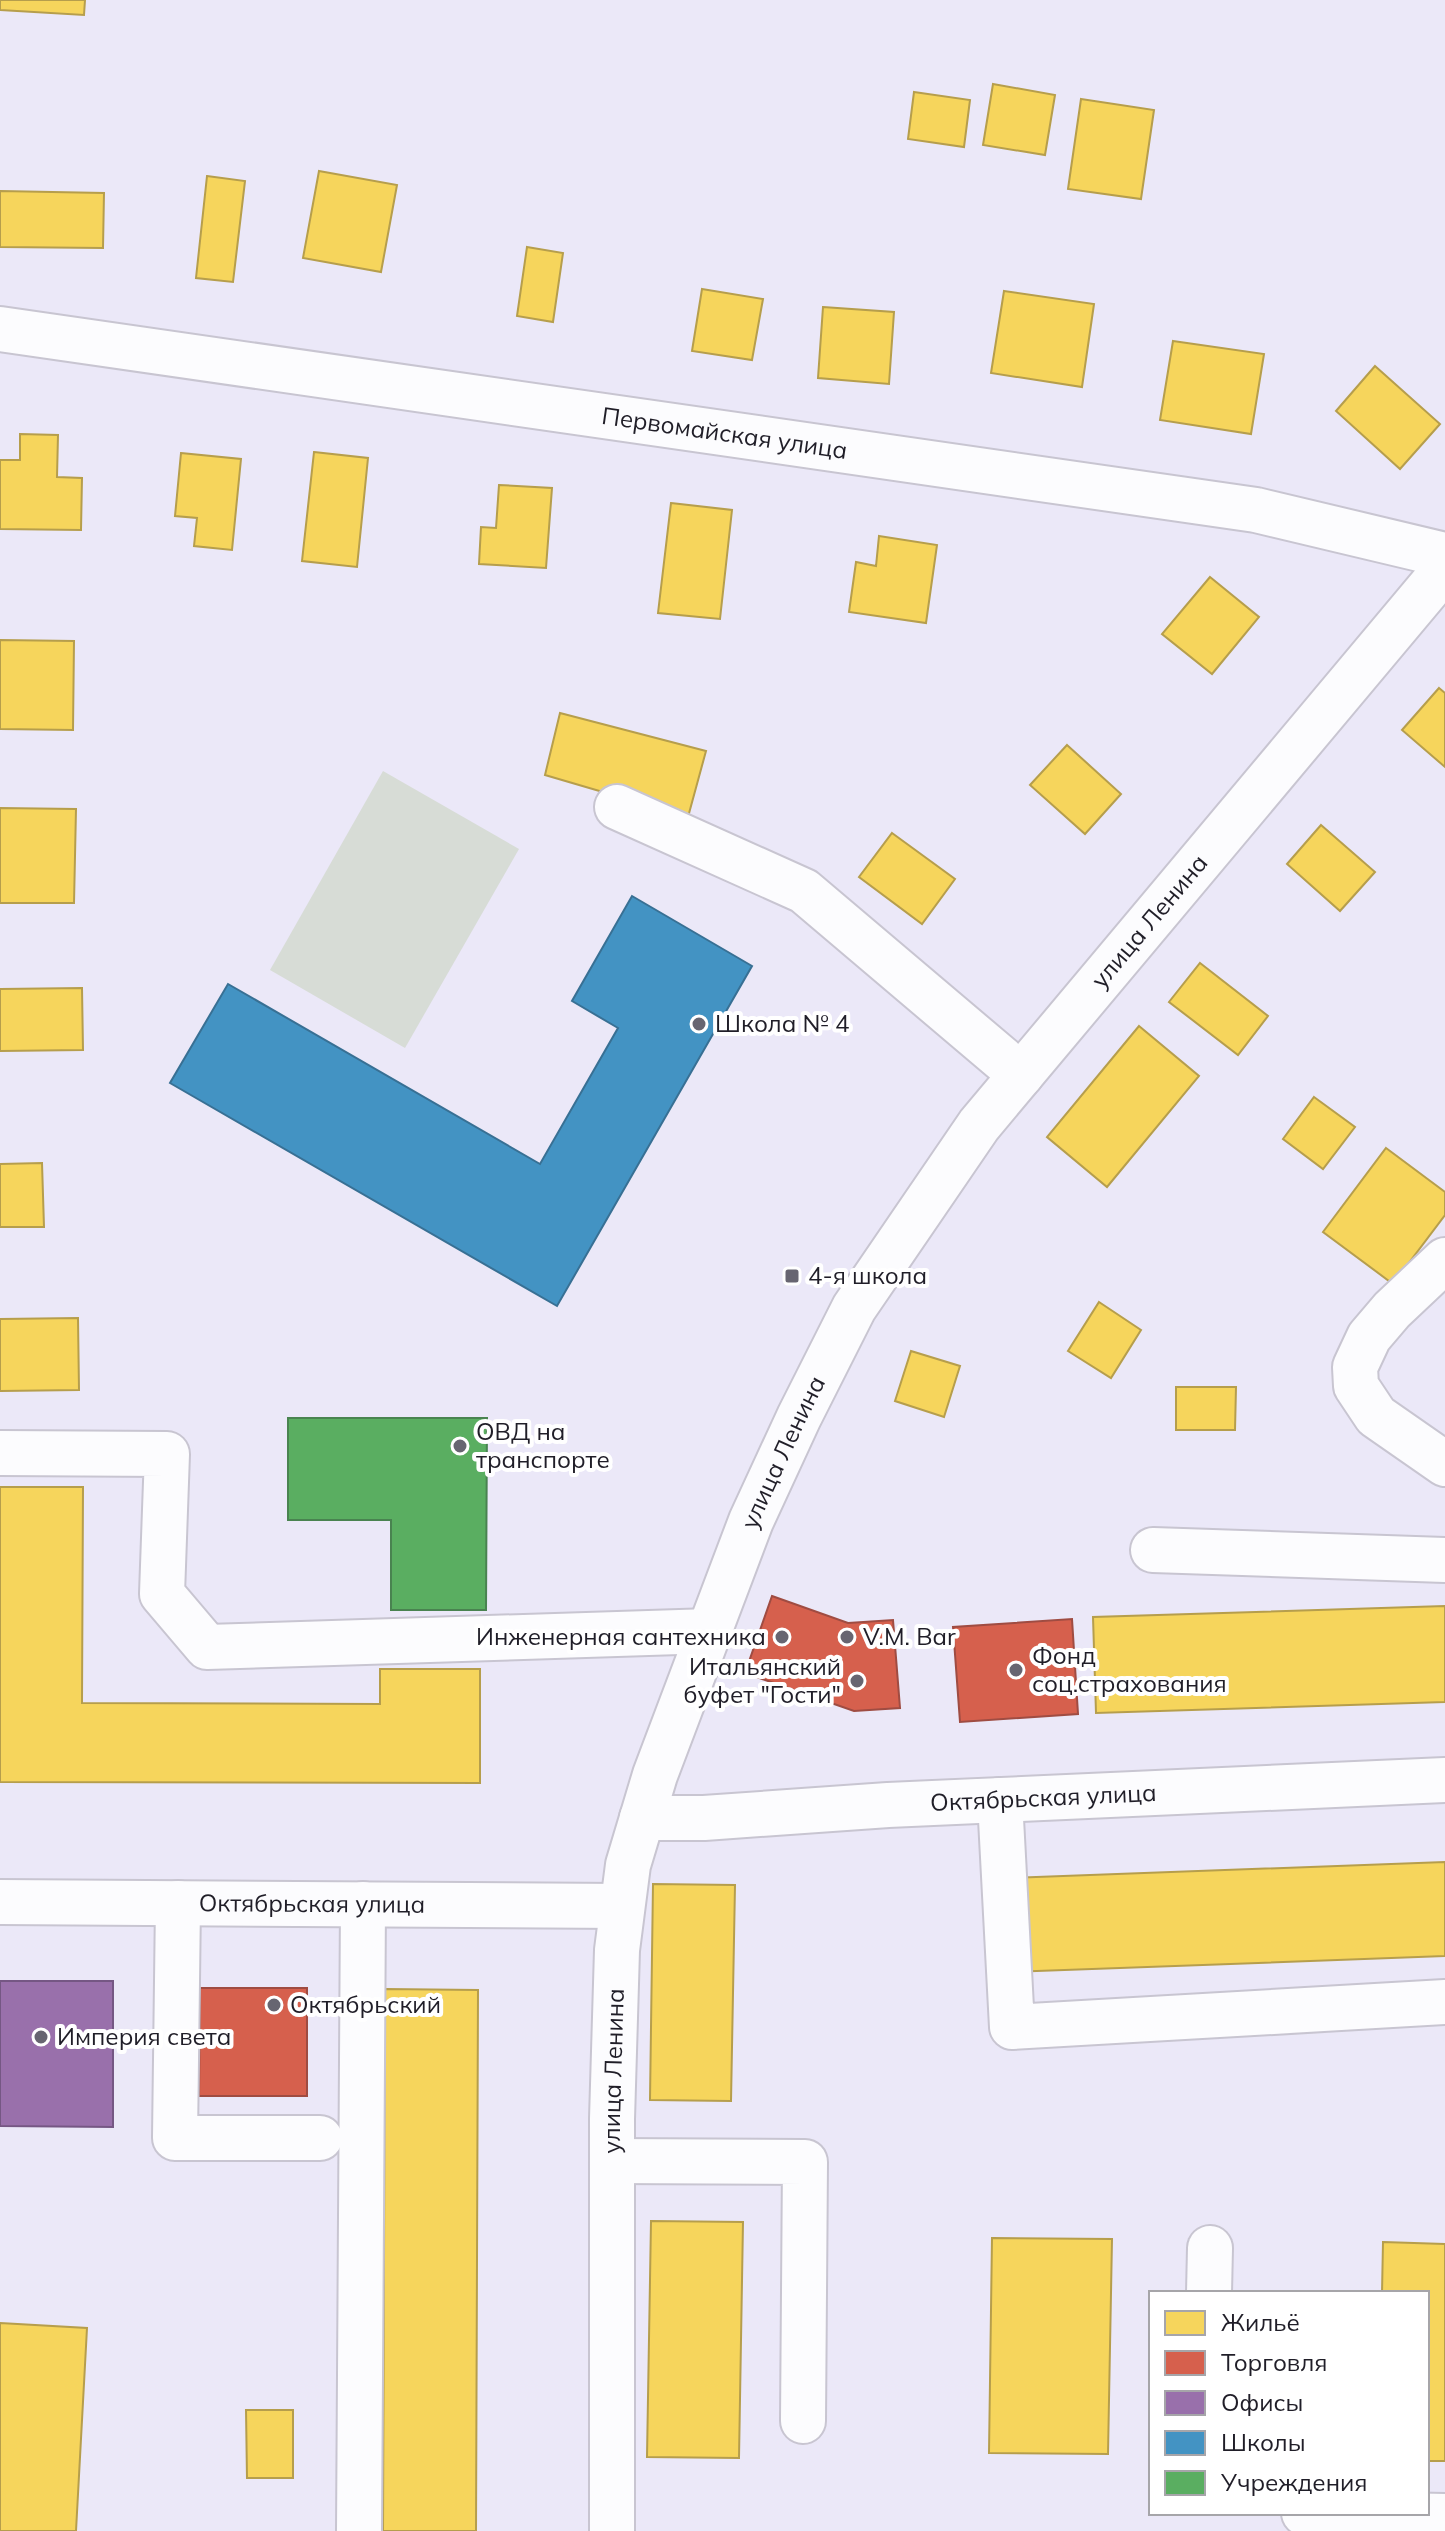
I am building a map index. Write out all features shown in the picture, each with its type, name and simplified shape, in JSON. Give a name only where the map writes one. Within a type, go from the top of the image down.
[{"type":"main road","name":"Первомайская улица","points":[[0,329],[1256,510],[1445,555]]},
{"type":"main road","name":"улица Ленина","points":[[612,2531],[612,2161],[617,1950],[622,1906],[628,1865],[655,1775],[751,1521],[854,1308],[979,1125],[1445,569]]},
{"type":"main road","points":[[617,807],[804,891],[1021,1075]]},
{"type":"main road","points":[[1445,1260],[1392,1310],[1369,1337],[1355,1367],[1356,1386],[1376,1416],[1445,1464]]},
{"type":"main road","points":[[0,1453],[167,1454],[162,1594],[207,1647],[711,1631]]},
{"type":"main road","points":[[1153,1550],[1445,1560]]},
{"type":"main road","name":"Октябрьская улица","points":[[642,1818],[704,1818],[1000,1800],[1445,1780]]},
{"type":"main road","points":[[1000,1800],[1012,2027],[1445,2002]]},
{"type":"main road","name":"Октябрьская улица","points":[[0,1902],[622,1906]]},
{"type":"main road","points":[[178,1903],[175,2138],[320,2138]]},
{"type":"main road","points":[[359,2531],[363,1904]]},
{"type":"main road","points":[[612,2161],[805,2162],[803,2421]]},
{"type":"main road","points":[[1209,2291],[1210,2248]]},
{"type":"main road","points":[[1322,2515],[1392,2523],[1445,2516]]},
{"type":"shaded area","points":[[383,771],[519,849],[405,1048],[270,970]]},
{"type":"building: Жильё","points":[[0,0],[85,0],[84,15],[0,10]]},
{"type":"building: Жильё","points":[[993,84],[1055,95],[1045,155],[983,145]]},
{"type":"building: Жильё","points":[[914,92],[970,100],[964,147],[908,139]]},
{"type":"building: Жильё","points":[[1081,99],[1154,110],[1141,199],[1068,189]]},
{"type":"building: Жильё","points":[[319,171],[397,185],[381,272],[303,258]]},
{"type":"building: Жильё","points":[[207,176],[245,181],[233,282],[196,278]]},
{"type":"building: Жильё","points":[[0,191],[104,193],[103,248],[0,247]]},
{"type":"building: Жильё","points":[[527,247],[563,253],[553,322],[517,316]]},
{"type":"building: Жильё","points":[[702,289],[763,299],[752,360],[692,351]]},
{"type":"building: Жильё","points":[[1004,291],[1094,304],[1082,387],[991,373]]},
{"type":"building: Жильё","points":[[823,307],[894,312],[889,384],[818,378]]},
{"type":"building: Жильё","points":[[1173,341],[1264,354],[1251,434],[1160,420]]},
{"type":"building: Жильё","points":[[1375,366],[1440,424],[1400,469],[1336,411]]},
{"type":"building: Жильё","points":[[20,434],[58,435],[57,477],[82,478],[81,530],[0,529],[0,460],[20,460]]},
{"type":"building: Жильё","points":[[314,452],[368,458],[357,567],[302,561]]},
{"type":"building: Жильё","points":[[181,453],[241,459],[232,550],[194,546],[197,518],[175,516]]},
{"type":"building: Жильё","points":[[499,485],[552,488],[546,568],[479,564],[481,527],[496,528]]},
{"type":"building: Жильё","points":[[671,503],[732,510],[720,619],[658,613]]},
{"type":"building: Жильё","points":[[879,536],[937,545],[926,623],[849,612],[856,562],[876,566]]},
{"type":"building: Жильё","points":[[1210,577],[1259,617],[1212,674],[1162,634]]},
{"type":"building: Жильё","points":[[0,640],[74,641],[73,730],[0,729]]},
{"type":"building: Жильё","points":[[1439,688],[1445,693],[1445,767],[1402,730]]},
{"type":"building: Жильё","points":[[560,713],[706,751],[688,817],[545,775]]},
{"type":"building: Жильё","points":[[1067,745],[1121,794],[1085,834],[1030,785]]},
{"type":"building: Жильё","points":[[0,808],[76,809],[74,903],[0,903]]},
{"type":"building: Жильё","points":[[1321,825],[1375,872],[1340,911],[1287,864]]},
{"type":"building: Жильё","points":[[892,833],[955,879],[922,924],[859,877]]},
{"type":"building: Жильё","points":[[1200,963],[1268,1016],[1238,1055],[1169,1002]]},
{"type":"building: Жильё","points":[[82,988],[83,1050],[0,1051],[0,989]]},
{"type":"building: Жильё","points":[[1139,1026],[1199,1076],[1107,1187],[1047,1137]]},
{"type":"building: Жильё","points":[[1314,1097],[1355,1127],[1323,1169],[1283,1139]]},
{"type":"building: Жильё","points":[[1386,1148],[1445,1192],[1445,1215],[1393,1284],[1323,1232]]},
{"type":"building: Жильё","points":[[42,1163],[44,1227],[0,1227],[0,1164]]},
{"type":"building: Жильё","points":[[1099,1302],[1141,1330],[1111,1378],[1068,1351]]},
{"type":"building: Жильё","points":[[78,1318],[79,1390],[0,1391],[0,1319]]},
{"type":"building: Жильё","points":[[911,1351],[960,1366],[944,1417],[895,1401]]},
{"type":"building: Жильё","points":[[1176,1387],[1236,1387],[1235,1430],[1176,1430]]},
{"type":"building: Жильё","points":[[0,1487],[83,1487],[82,1703],[380,1704],[380,1669],[480,1669],[480,1783],[0,1782]]},
{"type":"building: Жильё","points":[[1445,1606],[1445,1702],[1096,1713],[1093,1617]]},
{"type":"building: Жильё","points":[[1445,1862],[1445,1956],[1011,1972],[1007,1878]]},
{"type":"building: Жильё","points":[[653,1884],[735,1885],[731,2101],[650,2100]]},
{"type":"building: Жильё","points":[[385,1989],[478,1990],[476,2531],[383,2531]]},
{"type":"building: Жильё","points":[[651,2221],[743,2222],[739,2458],[647,2457]]},
{"type":"building: Жильё","points":[[992,2238],[1112,2239],[1108,2454],[989,2453]]},
{"type":"building: Жильё","points":[[1383,2242],[1445,2244],[1445,2461],[1429,2461],[1429,2291],[1382,2291]]},
{"type":"building: Жильё","points":[[0,2323],[87,2328],[76,2531],[0,2531]]},
{"type":"building: Жильё","points":[[246,2410],[293,2410],[293,2478],[247,2478]]},
{"type":"building: Торговля","points":[[772,1596],[848,1623],[893,1620],[900,1708],[854,1711],[745,1673]]},
{"type":"building: Торговля","name":"Фонд соц.страхования","points":[[1072,1619],[1078,1714],[960,1722],[953,1627]]},
{"type":"building: Торговля","points":[[200,1988],[307,1988],[307,2096],[199,2096]]},
{"type":"building: Офисы","points":[[0,1981],[113,1981],[113,2127],[0,2126]]},
{"type":"building: Школы","points":[[632,896],[752,966],[557,1306],[170,1083],[228,984],[540,1164],[618,1028],[572,1001]]},
{"type":"building: Учреждения","points":[[288,1418],[487,1418],[486,1610],[391,1610],[391,1520],[288,1520]]},
{"type":"place","name":"Школа № 4","points":[[699,1024]]},
{"type":"place","name":"4-я школа","points":[[792,1276]]},
{"type":"place","name":"ОВД на транспорте","points":[[460,1446]]},
{"type":"place","name":"Инженерная сантехника","points":[[782,1637]]},
{"type":"place","name":"V.M. Bar","points":[[847,1637]]},
{"type":"place","name":"Фонд соц.страхования","points":[[1016,1670]]},
{"type":"place","name":"Итальянский буфет \"Гости\"","points":[[857,1681]]},
{"type":"place","name":"Октябрьский","points":[[274,2005]]},
{"type":"place","name":"Империя света","points":[[41,2037]]}]
